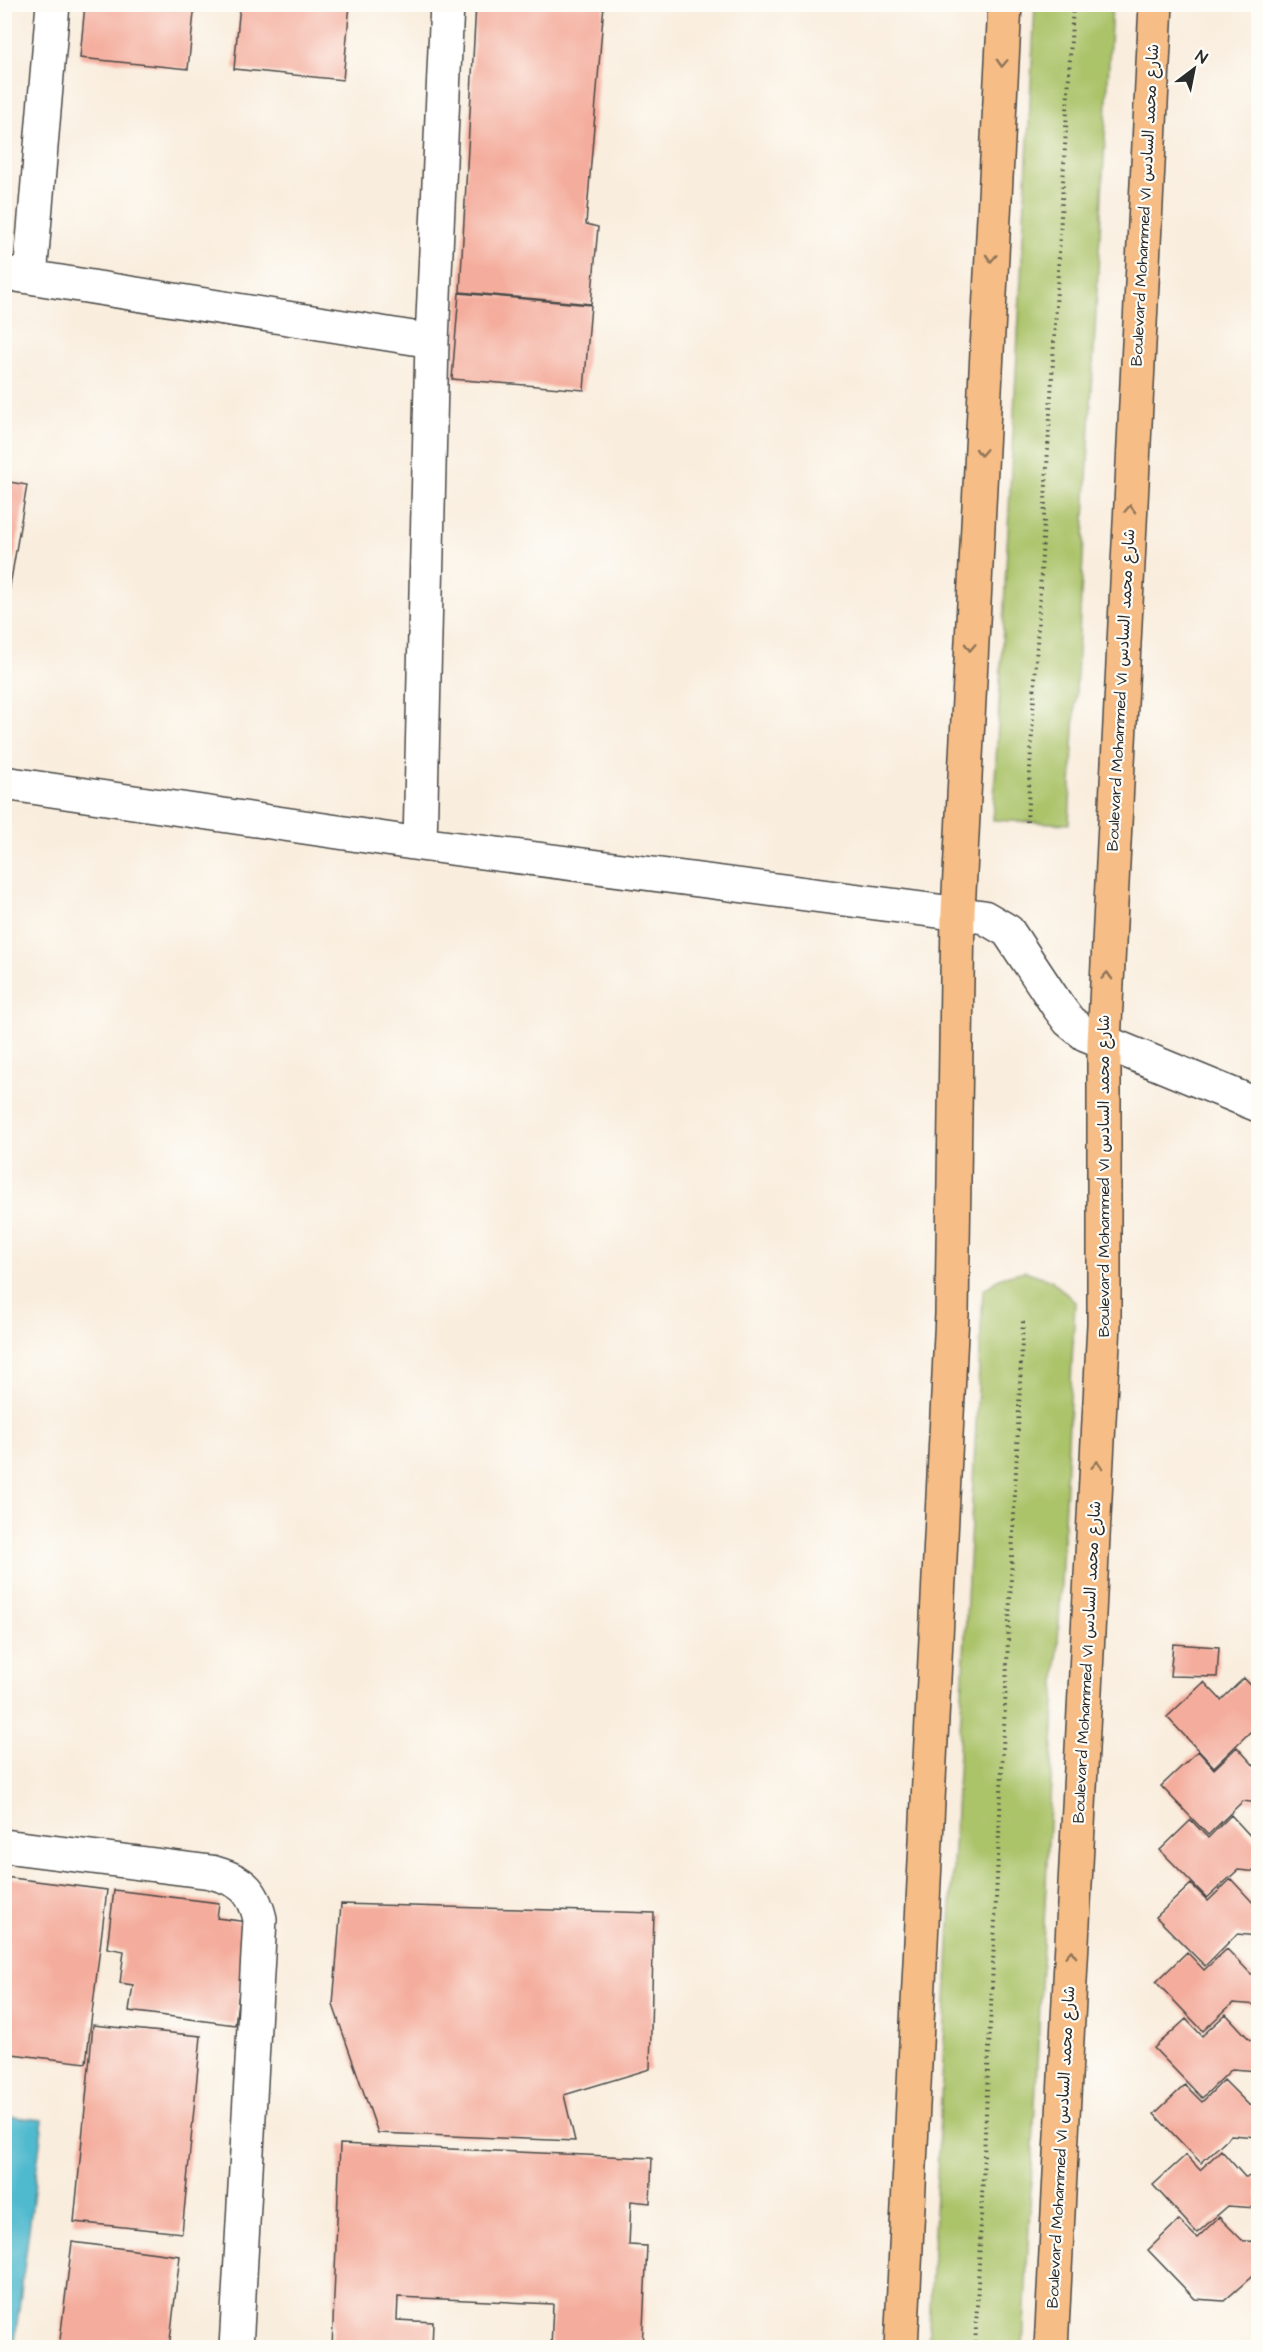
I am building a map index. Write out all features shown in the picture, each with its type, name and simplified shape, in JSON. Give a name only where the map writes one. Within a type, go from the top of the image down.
[{"type":"main road","points":[[901,2348],[952,1314],[958,912],[1005,4]]},
{"type":"main road","name":"Boulevard Mohammed VI شارع محمد السادس","points":[[1051,2348],[1104,1324],[1104,1043],[1156,4]]},
{"type":"street","points":[[53,4],[17,275],[432,341]]},
{"type":"street","points":[[420,844],[432,341],[447,4]]},
{"type":"street","points":[[4,783],[420,844],[984,917],[1008,931],[1069,1021],[1085,1034],[1258,1105]]},
{"type":"street","points":[[4,1846],[211,1872],[229,1877],[244,1886],[255,1901],[260,1919],[236,2348]]},
{"type":"path","points":[[1027,822],[1073,4]]},
{"type":"path","points":[[975,2348],[1023,1321]]},
{"type":"green space","points":[[1035,5],[1112,5],[1069,824],[993,820]]},
{"type":"green space","points":[[1025,1271],[1051,1280],[1075,1302],[1023,2347],[928,2347],[983,1291],[1001,1277]]},
{"type":"water","points":[[4,2116],[43,2120],[14,2348],[4,2347]]},
{"type":"building","points":[[85,4],[195,4],[188,69],[80,58]]},
{"type":"building","points":[[240,4],[350,4],[343,80],[234,69]]},
{"type":"building","points":[[476,4],[604,4],[586,224],[598,227],[591,304],[460,292]]},
{"type":"building","points":[[459,293],[591,305],[584,390],[452,379]]},
{"type":"building","points":[[4,481],[27,485],[7,604],[4,604]]},
{"type":"building","points":[[1173,1644],[1219,1647],[1217,1677],[1170,1676]]},
{"type":"building","points":[[1244,1678],[1258,1693],[1258,1733],[1250,1732],[1214,1767],[1167,1717],[1204,1682],[1221,1700]]},
{"type":"building","points":[[1237,1747],[1258,1770],[1258,1803],[1243,1801],[1208,1835],[1161,1786],[1198,1751],[1214,1769]]},
{"type":"building","points":[[1231,1815],[1255,1841],[1258,1841],[1258,1872],[1238,1870],[1207,1898],[1160,1850],[1191,1820],[1208,1838]]},
{"type":"building","points":[[4,1877],[107,1890],[86,2063],[4,2053]]},
{"type":"building","points":[[1231,1879],[1255,1905],[1258,1904],[1258,1936],[1237,1934],[1205,1966],[1156,1917],[1191,1884],[1208,1901]]},
{"type":"building","points":[[114,1890],[219,1903],[217,1918],[248,1922],[235,2025],[129,2011],[133,1985],[120,1983],[124,1951],[107,1948]]},
{"type":"building","points":[[341,1904],[654,1913],[650,2069],[564,2095],[575,2141],[378,2133],[333,2005]]},
{"type":"building","points":[[1227,1949],[1251,1974],[1258,1973],[1258,2005],[1233,2003],[1203,2031],[1156,1982],[1187,1952],[1204,1970]]},
{"type":"building","points":[[1226,2014],[1250,2040],[1258,2039],[1258,2071],[1232,2069],[1202,2098],[1154,2048],[1186,2019],[1202,2036]]},
{"type":"building","points":[[93,2025],[201,2036],[182,2233],[74,2222]]},
{"type":"building","points":[[1224,2080],[1249,2105],[1258,2106],[1258,2137],[1231,2135],[1201,2163],[1154,2114],[1185,2085],[1202,2102]]},
{"type":"building","points":[[340,2144],[652,2158],[650,2203],[631,2201],[629,2245],[647,2246],[642,2348],[551,2348],[553,2304],[398,2297],[397,2320],[433,2322],[432,2348],[332,2348]]},
{"type":"building","points":[[1221,2150],[1245,2177],[1254,2176],[1258,2181],[1258,2206],[1256,2208],[1228,2206],[1197,2233],[1153,2185],[1186,2155],[1200,2170]]},
{"type":"building","points":[[1219,2217],[1244,2242],[1252,2241],[1258,2248],[1258,2271],[1224,2301],[1195,2299],[1148,2250],[1179,2220],[1197,2238]]},
{"type":"building","points":[[72,2242],[180,2256],[169,2348],[59,2348]]}]
